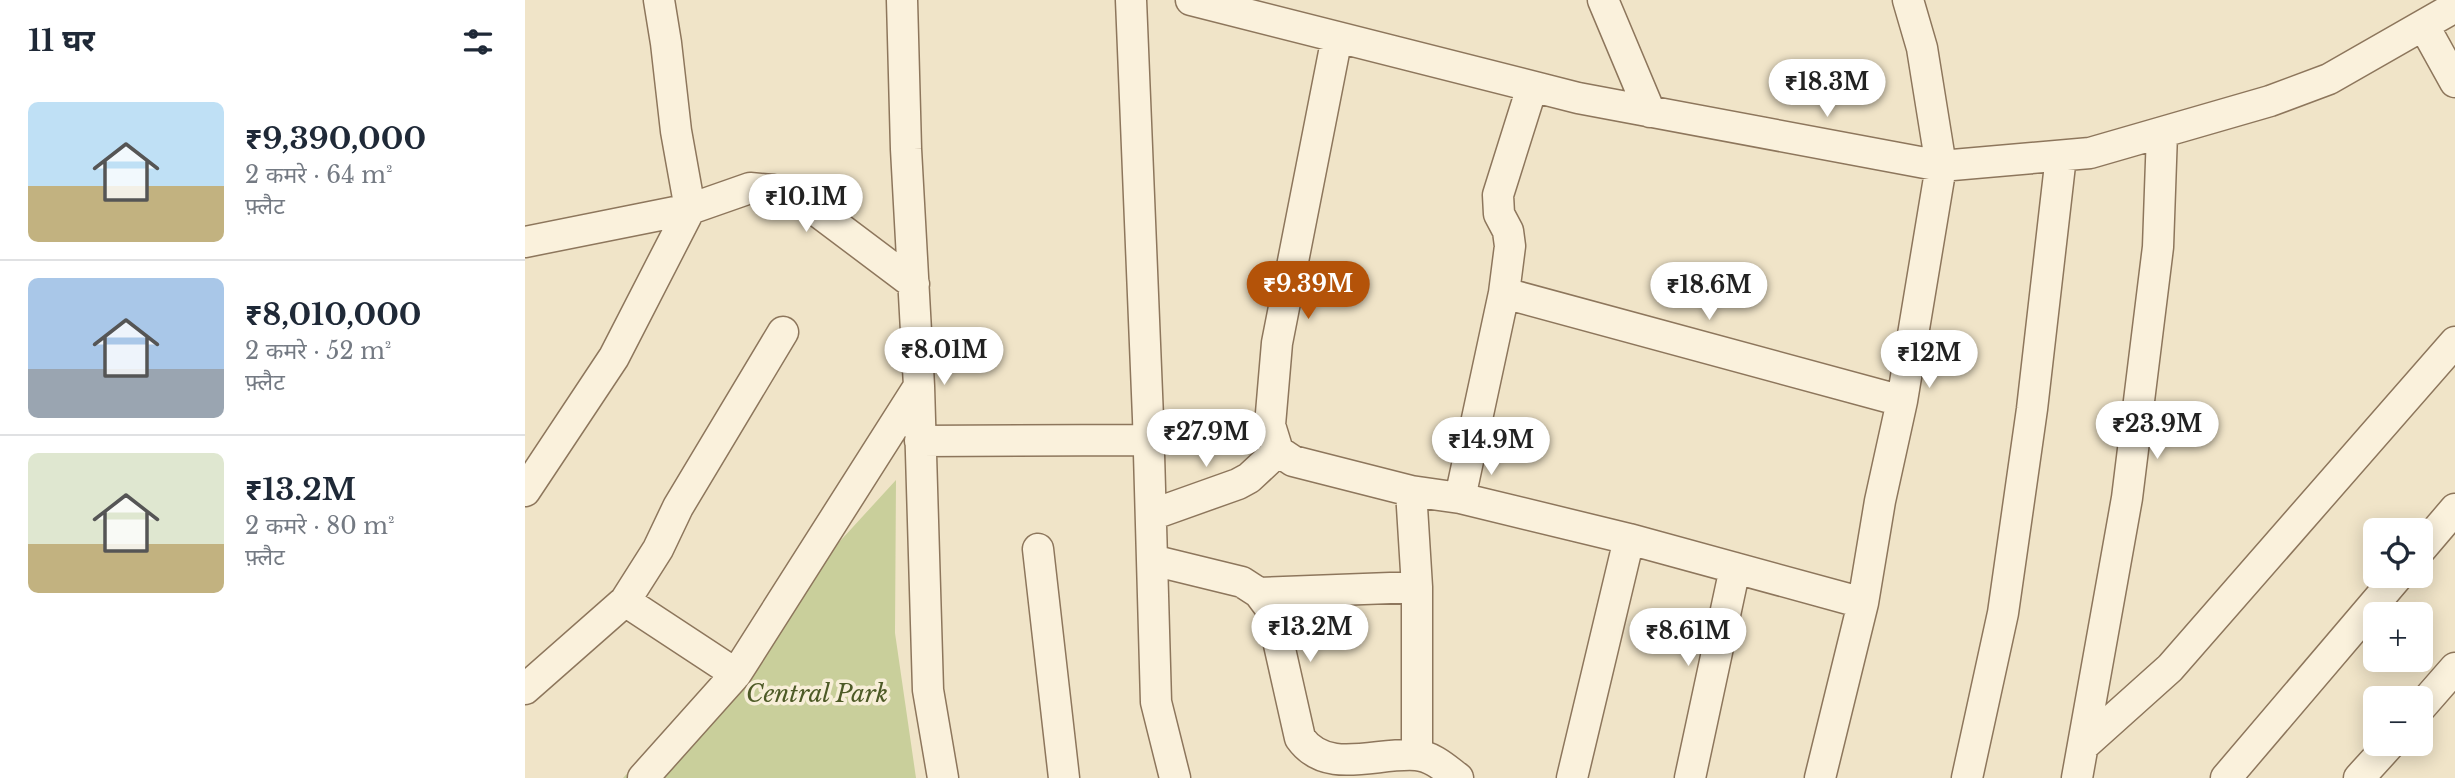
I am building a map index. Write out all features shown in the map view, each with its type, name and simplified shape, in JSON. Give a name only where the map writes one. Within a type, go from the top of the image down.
[{"type":"street","points":[[525,491],[614,357],[690,209],[676,131],[659,0]]},
{"type":"street","points":[[902,0],[906,149],[919,386],[928,691],[943,778]]},
{"type":"street","points":[[1131,0],[1149,440],[1156,702],[1175,778]]},
{"type":"street","points":[[1191,0],[1532,87],[1650,112],[1941,166],[2090,153],[2270,102],[2329,79],[2455,7]]},
{"type":"street","points":[[1603,0],[1650,112]]},
{"type":"street","points":[[1820,778],[1863,603],[1880,501],[1902,401],[1941,166],[1922,48],[1908,0]]},
{"type":"street","points":[[2424,26],[2455,82]]},
{"type":"street","points":[[1337,37],[1277,343],[1270,425],[1278,451],[1293,461],[1411,491],[1460,498],[1629,539],[1863,603]]},
{"type":"street","points":[[1460,498],[1504,293],[1510,246],[1508,231],[1499,214],[1498,195],[1532,87]]},
{"type":"street","points":[[2077,778],[2129,484],[2158,247],[2162,133]]},
{"type":"street","points":[[1967,778],[2003,613],[2032,409],[2061,156]]},
{"type":"street","points":[[525,242],[690,209],[750,188],[773,190],[797,196],[914,284]]},
{"type":"street","points":[[1504,293],[1902,401]]},
{"type":"street","points":[[525,689],[625,601],[658,549],[678,507],[783,332]]},
{"type":"street","points":[[2083,746],[2170,668],[2455,342]]},
{"type":"street","points":[[643,778],[736,674],[919,386]]},
{"type":"street","points":[[920,441],[1149,440]]},
{"type":"street","points":[[1151,515],[1238,484],[1249,478],[1278,451]]},
{"type":"street","points":[[1411,491],[1417,587],[1417,755]]},
{"type":"street","points":[[2433,535],[2455,509]]},
{"type":"street","points":[[1572,778],[1629,539]]},
{"type":"street","points":[[1038,549],[1064,778]]},
{"type":"street","points":[[1152,560],[1242,582],[1259,593],[1271,609],[1300,738],[1306,747],[1328,760],[1417,755],[1432,760],[1458,778]]},
{"type":"street","points":[[1691,778],[1735,568]]},
{"type":"street","points":[[1259,593],[1417,587]]},
{"type":"street","points":[[2226,778],[2388,588]]},
{"type":"street","points":[[625,601],[736,674]]},
{"type":"street","points":[[2433,693],[2455,668]]},
{"type":"street","points":[[2359,778],[2379,756]]},
{"type":"green space","name":"Central Park","points":[[896,480],[895,633],[916,778],[623,778]]}]
